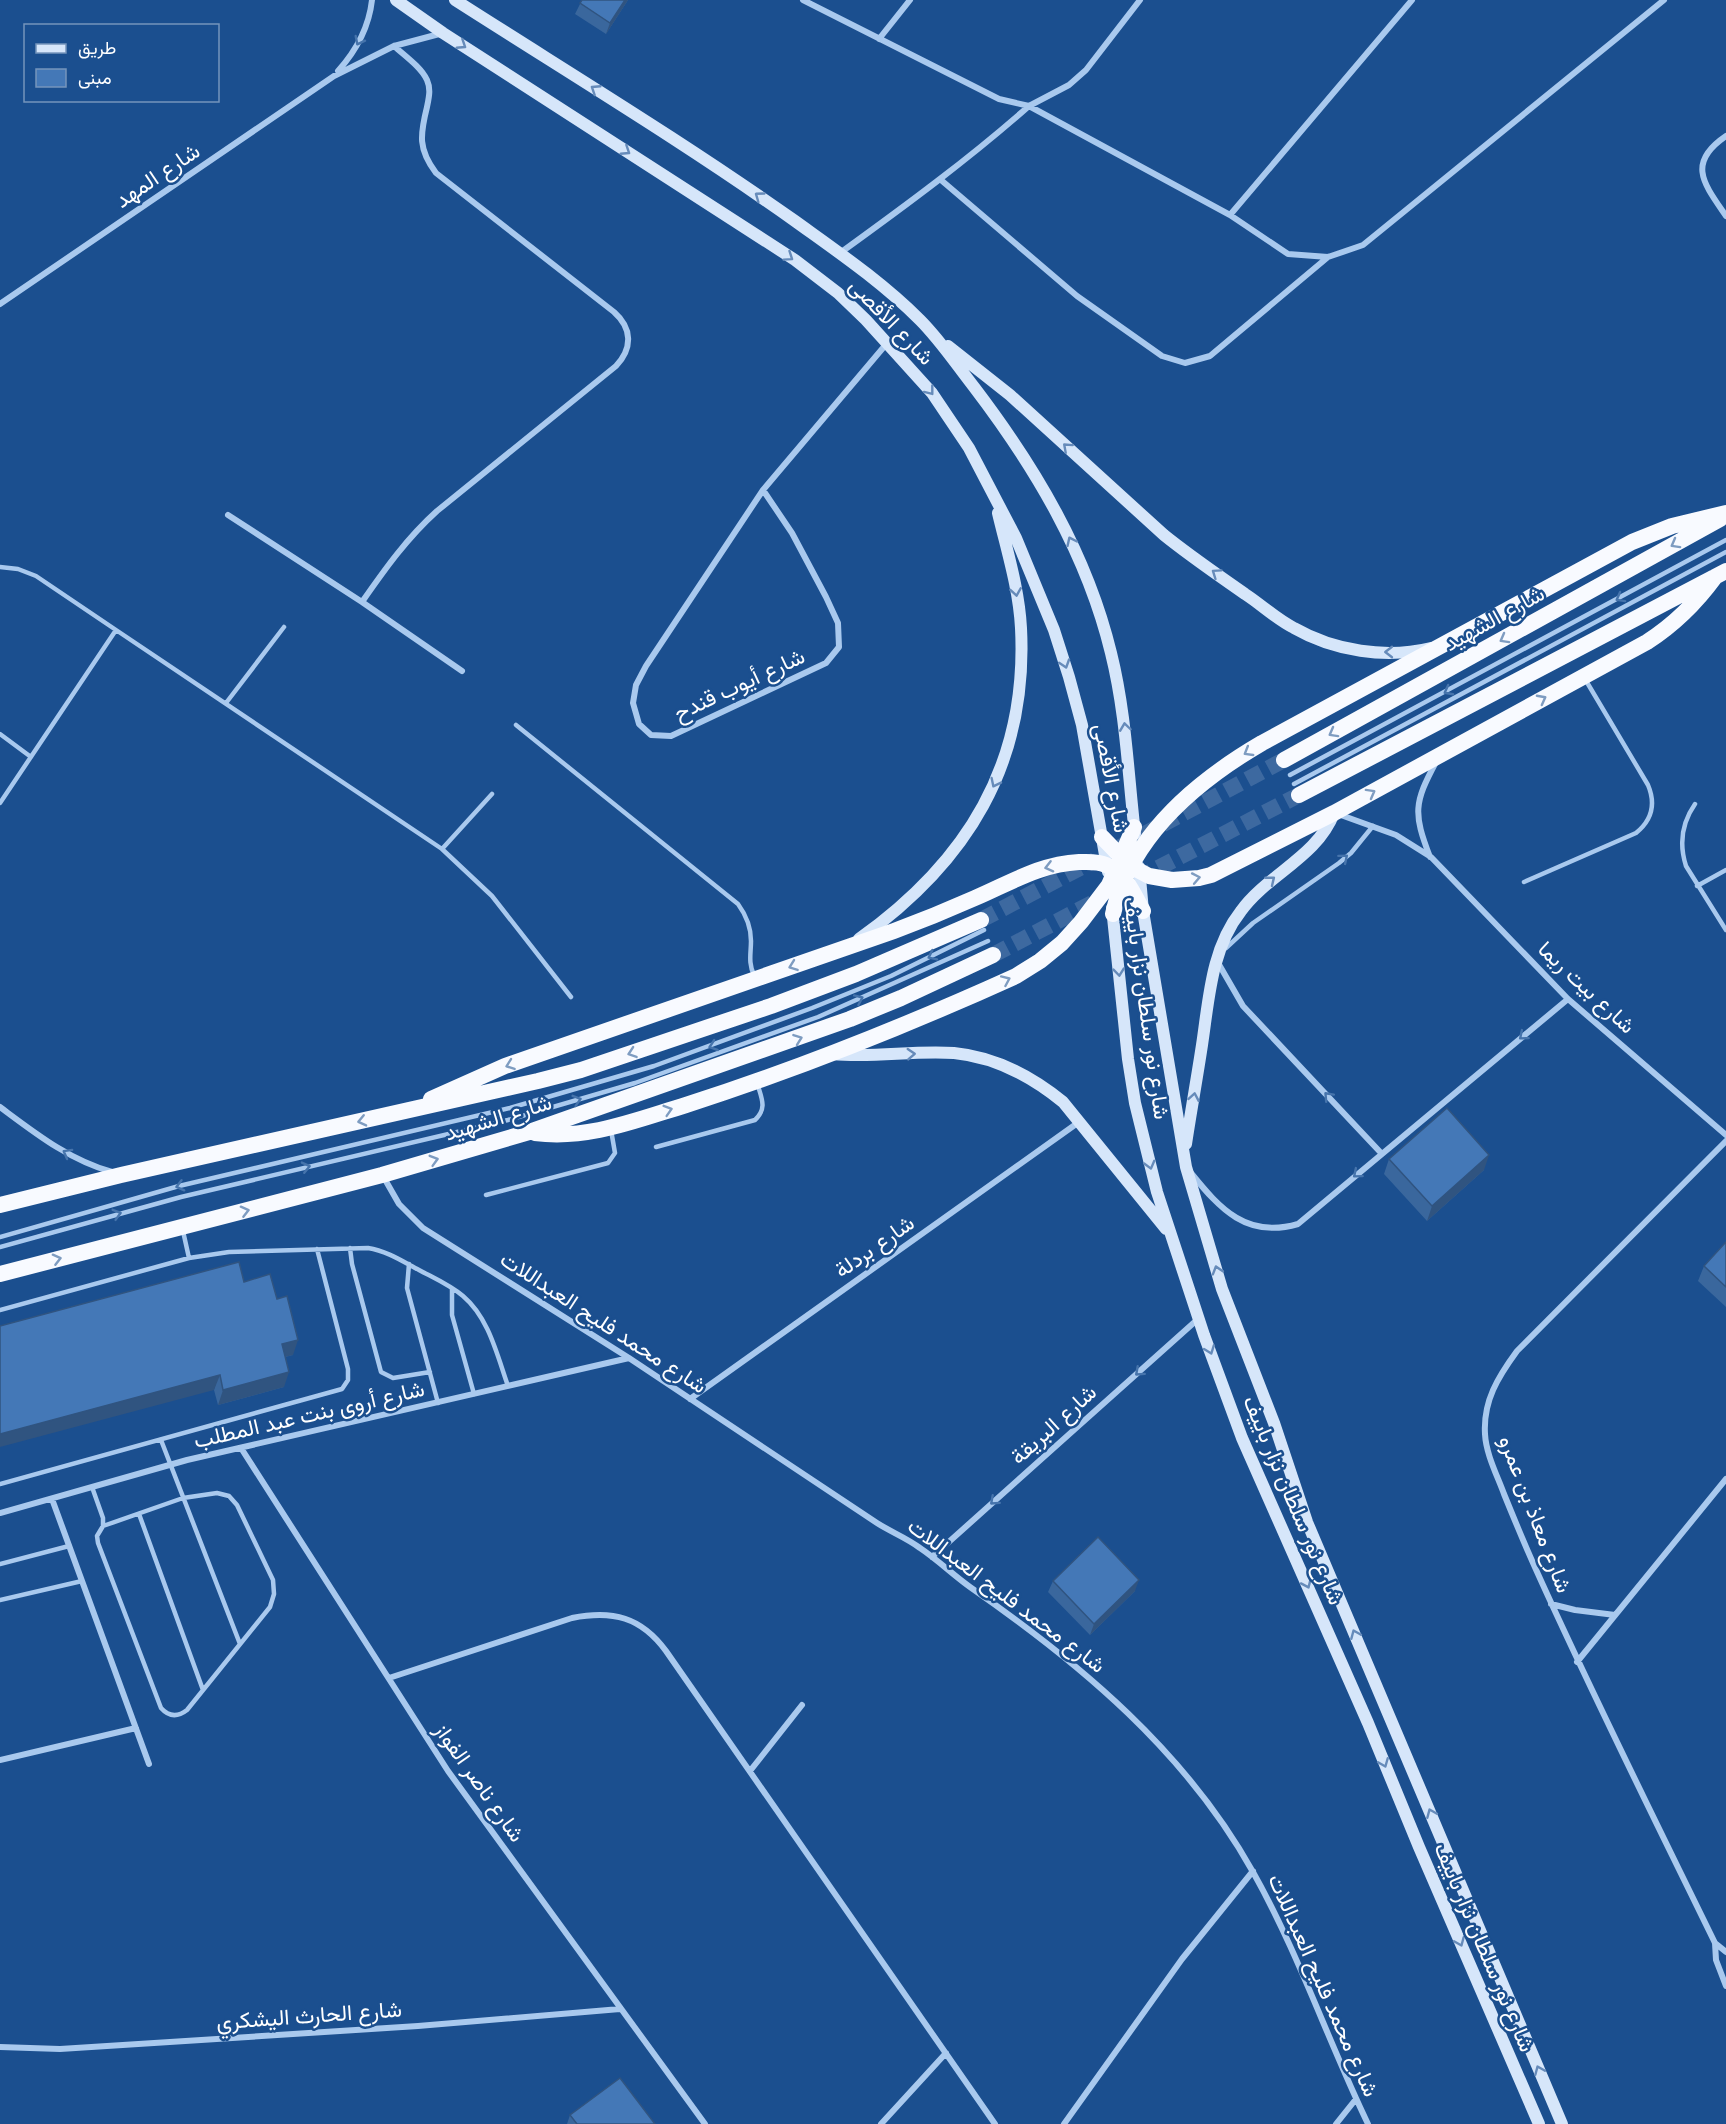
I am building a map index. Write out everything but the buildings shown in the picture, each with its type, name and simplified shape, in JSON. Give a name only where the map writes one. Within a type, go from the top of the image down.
[{"type":"highway","points":[[528,1132],[562,1135],[611,1128],[757,1082],[832,1054],[1016,976],[1040,961],[1062,943],[1123,868],[1188,796],[1229,763],[1632,542],[1671,526],[1726,514]]},
{"type":"highway","name":"شارع الشهيد","points":[[1287,767],[1726,514]]},
{"type":"highway","points":[[1297,789],[1721,574]]},
{"type":"highway","points":[[409,1111],[505,1066],[938,914],[1045,867],[1087,862],[1123,868],[1159,879],[1192,879],[1211,875],[1334,813],[1663,632],[1692,607],[1721,574]]},
{"type":"highway","points":[[1113,914],[1134,827]]},
{"type":"highway","points":[[1102,837],[1123,868],[1143,910]]},
{"type":"highway","name":"شارع الشهيد","points":[[0,1205],[121,1175],[538,1081],[601,1063],[803,994],[983,925]]},
{"type":"highway","name":"شارع الشهيد","points":[[0,1274],[382,1175],[528,1132],[850,1019],[991,948]]},
{"type":"main road","name":"شارع الأقصى","points":[[396,0],[443,33],[795,260],[837,293],[888,342],[932,393],[969,448],[1037,583],[1060,649],[1082,725],[1102,837]]},
{"type":"main road","name":"شارع الأقصى","points":[[455,0],[740,182],[866,272],[936,337],[996,416],[1038,478],[1081,563],[1098,608],[1121,700],[1128,747],[1134,827]]},
{"type":"main road","points":[[936,337],[1010,395],[1164,535],[1295,629],[1336,645],[1369,651],[1403,652],[1447,644]]},
{"type":"main road","points":[[848,946],[881,923],[930,880],[970,831],[1001,770],[1018,704],[1022,669],[1021,626],[1016,585],[993,494]]},
{"type":"main road","points":[[1184,1155],[1216,959],[1229,928],[1245,905],[1266,884],[1314,846],[1330,825],[1334,813]]},
{"type":"main road","name":"شارع نور سلطان نزار باييف","points":[[1143,910],[1186,1167],[1222,1289],[1274,1423],[1307,1522],[1562,2124]]},
{"type":"main road","name":"شارع نور سلطان نزار باييف","points":[[1113,914],[1135,1104],[1157,1192],[1198,1318],[1242,1438],[1368,1723],[1419,1848],[1539,2124]]},
{"type":"main road","points":[[832,1054],[872,1056],[954,1053],[978,1057],[1024,1074],[1063,1102],[1171,1235]]},
{"type":"street","name":"شارع المهد","points":[[334,76],[358,43],[366,25],[372,0]]},
{"type":"street","points":[[803,0],[999,99],[1029,106],[1230,214],[1288,254],[1328,257]]},
{"type":"street","points":[[879,39],[910,0]]},
{"type":"street","points":[[839,253],[941,180],[1029,106],[1069,85],[1086,70],[1140,0]]},
{"type":"street","points":[[1230,214],[1412,0]]},
{"type":"street","points":[[941,180],[1077,296],[1162,356],[1185,363],[1210,356],[1328,257],[1364,245],[1664,0]]},
{"type":"street","name":"شارع المهد","points":[[0,304],[334,76],[394,46],[443,33]]},
{"type":"street","points":[[362,602],[413,534],[616,366],[628,349],[629,338],[622,319],[614,312],[436,173],[428,163],[421,137],[430,97],[429,87],[421,71],[394,46]]},
{"type":"street","points":[[1726,136],[1710,148],[1701,167],[1706,187],[1726,216]]},
{"type":"street","name":"شارع أيوب قندح","points":[[763,490],[792,533],[821,587],[838,623],[840,647],[826,663],[746,702],[671,736],[651,735],[639,724],[633,703],[636,685],[645,666],[763,490],[888,342]]},
{"type":"street","points":[[228,515],[362,602],[462,671]]},
{"type":"street","name":"شارع بيت ريما","points":[[1431,857],[1419,829],[1418,808],[1422,788],[1440,754]]},
{"type":"street","name":"شارع بيت ريما","points":[[1334,813],[1408,841],[1431,857],[1568,999],[1726,1135]]},
{"type":"street","points":[[1216,959],[1243,1006],[1382,1154]]},
{"type":"street","points":[[1186,1167],[1211,1198],[1231,1215],[1255,1226],[1284,1228],[1298,1224],[1568,999]]},
{"type":"street","points":[[0,1107],[62,1151],[91,1165],[121,1175]]},
{"type":"street","name":"شارع بردلة","points":[[690,1399],[1079,1122]]},
{"type":"street","name":"شارع معاذ بن عمرو","points":[[1726,1141],[1517,1351],[1494,1384],[1484,1419],[1485,1437],[1491,1461],[1577,1662],[1715,1943],[1726,1952]]},
{"type":"street","name":"شارع محمد فليح العبداللات","points":[[382,1175],[399,1204],[423,1228],[629,1358],[877,1523],[907,1539],[1062,1654],[1148,1732],[1187,1775],[1222,1822],[1252,1872],[1284,1935],[1368,2124]]},
{"type":"street","name":"شارع البريقة","points":[[932,1557],[1198,1318]]},
{"type":"street","name":"شارع أروى بنت عبد المطلب","points":[[0,1513],[171,1465],[629,1358]]},
{"type":"street","name":"شارع ناصر الفواز","points":[[241,1448],[448,1771],[705,2124]]},
{"type":"street","points":[[1577,1662],[1726,1479]]},
{"type":"street","points":[[52,1499],[149,1764]]},
{"type":"street","points":[[1551,1604],[1575,1610],[1615,1615]]},
{"type":"street","points":[[389,1678],[572,1618],[608,1615],[626,1618],[642,1626],[656,1637],[995,2124]]},
{"type":"street","points":[[750,1771],[802,1705]]},
{"type":"street","points":[[0,1760],[136,1728]]},
{"type":"street","points":[[1064,2124],[1182,1959],[1252,1872]]},
{"type":"street","points":[[1715,1943],[1716,1960],[1726,1986]]},
{"type":"street","name":"شارع الحارث اليشكري","points":[[0,2047],[60,2049],[418,2026],[620,2009]]},
{"type":"street","points":[[881,2124],[946,2053]]},
{"type":"street","points":[[1336,2124],[1356,2099]]},
{"type":"lane","points":[[1287,767],[1726,540]]},
{"type":"lane","points":[[1297,789],[1726,552]]},
{"type":"lane","points":[[0,567],[18,569],[36,576],[442,849],[492,896],[571,997]]},
{"type":"lane","points":[[226,704],[284,627]]},
{"type":"lane","points":[[0,803],[116,630]]},
{"type":"lane","points":[[1524,882],[1636,833],[1649,820],[1652,812],[1652,794],[1648,785],[1583,677]]},
{"type":"lane","points":[[516,725],[738,904],[748,921],[750,966],[757,979]]},
{"type":"lane","points":[[0,734],[31,757]]},
{"type":"lane","points":[[442,849],[492,794]]},
{"type":"lane","points":[[1695,804],[1684,824],[1682,845],[1686,866],[1726,930]]},
{"type":"lane","points":[[1216,959],[1253,923],[1345,858],[1373,826]]},
{"type":"lane","points":[[1697,886],[1726,870]]},
{"type":"lane","points":[[0,1237],[179,1186],[510,1108],[654,1066],[812,1008],[891,976],[983,925]]},
{"type":"lane","points":[[0,1247],[181,1197],[508,1120],[635,1083],[818,1017],[991,948]]},
{"type":"lane","points":[[656,1147],[755,1120],[762,1112],[763,1106],[757,1082]]},
{"type":"lane","points":[[486,1195],[608,1163],[615,1153],[611,1128]]},
{"type":"lane","points":[[182,1227],[189,1257]]},
{"type":"lane","points":[[0,1310],[189,1257],[230,1252],[350,1248],[377,1250],[409,1264],[463,1296],[480,1315],[486,1326],[508,1386]]},
{"type":"lane","points":[[350,1248],[352,1264],[381,1372],[393,1378],[430,1372]]},
{"type":"lane","points":[[0,1484],[336,1392],[348,1380],[348,1369],[317,1249]]},
{"type":"lane","points":[[409,1264],[407,1288],[438,1403]]},
{"type":"lane","points":[[452,1289],[452,1315],[474,1394]]},
{"type":"lane","points":[[161,1440],[240,1645]]},
{"type":"lane","points":[[92,1487],[103,1518],[98,1543],[161,1708],[169,1714],[183,1713],[270,1607],[274,1594],[273,1580],[233,1500],[223,1494],[183,1498],[103,1526]]},
{"type":"lane","points":[[139,1514],[203,1689]]},
{"type":"lane","points":[[0,1564],[69,1546]]},
{"type":"lane","points":[[0,1600],[82,1581]]},
{"type":"tunnel","points":[[1120,847],[1284,760]]},
{"type":"tunnel","points":[[1137,879],[1299,795]]},
{"type":"tunnel","points":[[981,920],[1095,860]]},
{"type":"tunnel","points":[[993,955],[1098,900]]}]
